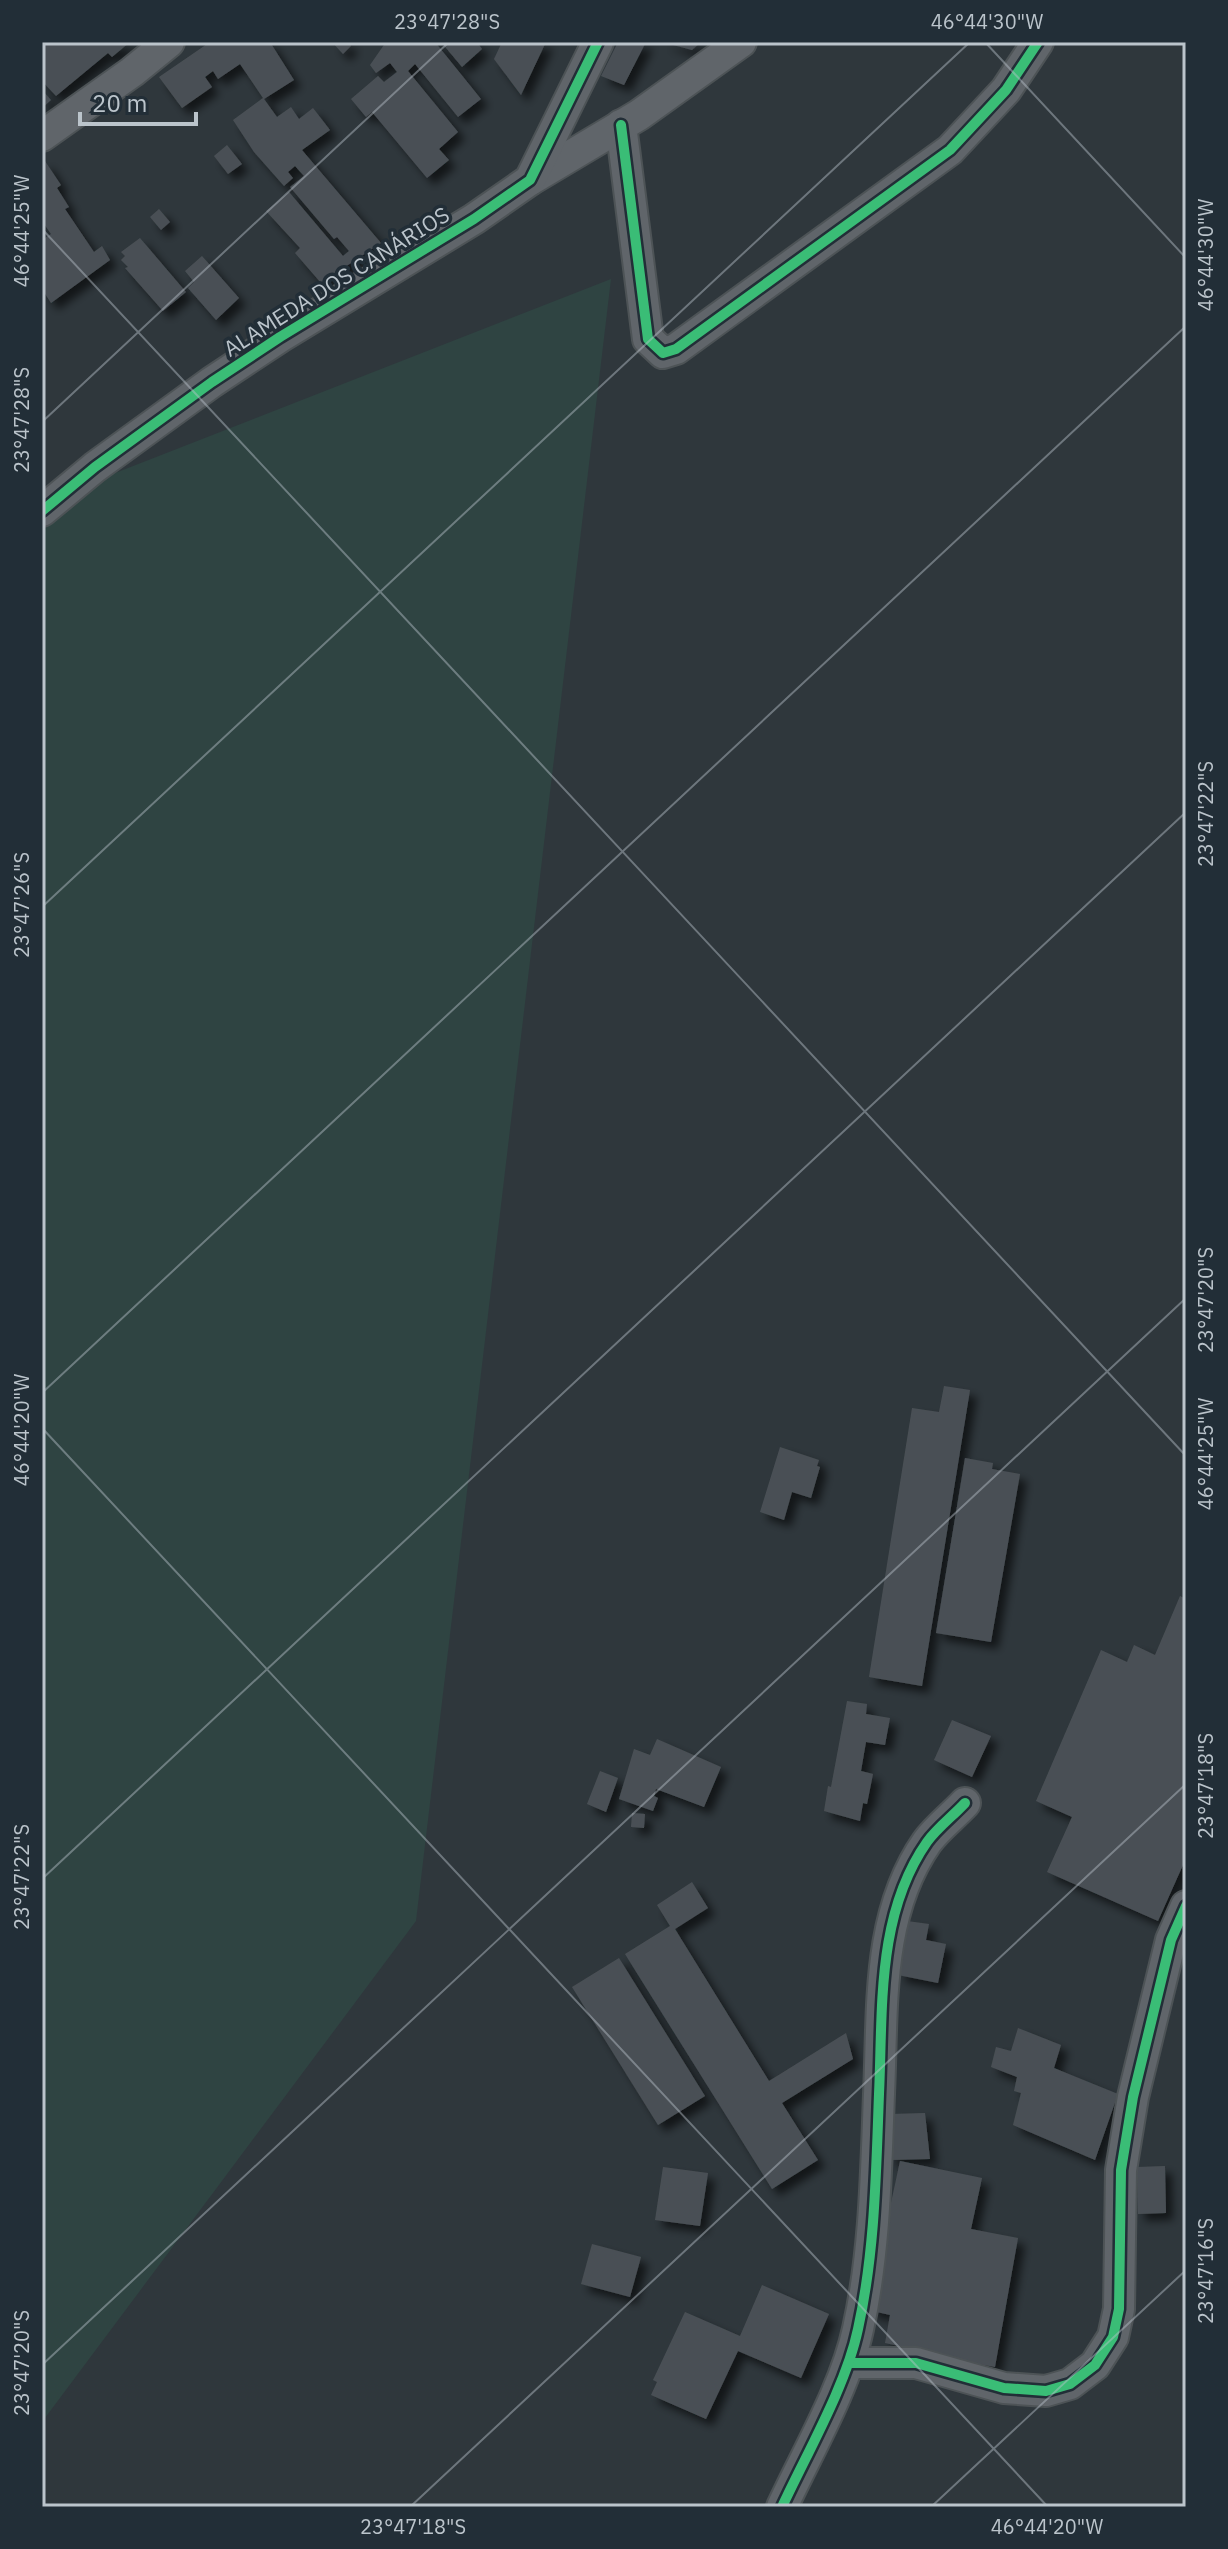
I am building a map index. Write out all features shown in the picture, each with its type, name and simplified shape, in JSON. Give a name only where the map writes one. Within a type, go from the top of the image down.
[{"type":"street","points":[[42,136],[169,42]]},
{"type":"street","name":"ALAMEDA DOS CANÁRIOS","points":[[42,511],[107,458],[212,382],[474,219],[530,180],[598,42]]},
{"type":"street","points":[[530,180],[621,125],[741,42]]},
{"type":"street","points":[[621,125],[648,339],[663,353],[676,349],[950,150],[1006,90],[1038,42]]},
{"type":"street","points":[[782,2507],[850,2363],[860,2316],[875,2199],[883,1980],[890,1926],[908,1877],[928,1841],[965,1803]]},
{"type":"street","points":[[850,2363],[916,2363],[1004,2388],[1046,2391],[1070,2384],[1095,2365],[1113,2337],[1119,2309],[1121,2170],[1133,2097],[1171,1940],[1186,1906]]},
{"type":"green space","points":[[611,279],[416,1921],[42,2422],[42,531],[105,477]]},
{"type":"building","points":[[42,42],[130,42],[112,57],[108,53],[56,96],[42,81]]},
{"type":"building","points":[[210,42],[270,42],[294,80],[264,99],[277,117],[291,107],[299,119],[313,108],[330,130],[302,150],[381,243],[321,283],[295,253],[300,248],[266,211],[289,192],[343,256],[349,251],[337,237],[334,239],[290,187],[304,176],[295,166],[288,172],[293,178],[284,186],[254,152],[233,120],[263,98],[240,64],[218,79],[213,71],[205,77],[212,87],[182,108],[159,77]]},
{"type":"building","points":[[332,42],[348,42],[351,46],[343,54]]},
{"type":"building","points":[[386,42],[435,42],[481,99],[458,117],[415,64],[408,71],[458,132],[439,149],[449,160],[427,178],[372,112],[366,117],[351,99],[378,76],[384,82],[397,72],[390,63],[376,73],[370,65]]},
{"type":"building","points":[[441,42],[477,42],[482,49],[462,67]]},
{"type":"building","points":[[502,42],[546,42],[521,95],[494,59]]},
{"type":"building","points":[[618,42],[646,42],[624,85],[601,76]]},
{"type":"building","points":[[662,42],[701,42],[692,50]]},
{"type":"building","points":[[42,90],[51,100],[42,108]]},
{"type":"building","points":[[227,145],[242,164],[228,174],[214,156]]},
{"type":"building","points":[[45,161],[61,185],[57,188],[69,207],[65,209],[94,252],[102,246],[110,260],[51,303],[42,289],[42,240],[51,234],[42,221],[42,163]]},
{"type":"building","points":[[159,209],[170,222],[161,230],[150,217]]},
{"type":"building","points":[[140,238],[186,292],[163,311],[121,260],[125,256],[121,252]]},
{"type":"building","points":[[202,256],[239,298],[216,320],[188,288],[194,282],[185,271]]},
{"type":"building","points":[[944,1386],[970,1390],[922,1686],[869,1677],[912,1408],[939,1412]]},
{"type":"building","points":[[780,1447],[819,1460],[817,1466],[820,1467],[811,1498],[792,1492],[784,1520],[760,1512]]},
{"type":"building","points":[[965,1458],[993,1463],[992,1469],[1020,1474],[991,1642],[936,1633]]},
{"type":"building","points":[[1180,1596],[1186,1599],[1186,1867],[1183,1865],[1158,1921],[1047,1872],[1072,1817],[1036,1801],[1101,1650],[1127,1662],[1134,1645],[1155,1655]]},
{"type":"building","points":[[847,1701],[867,1704],[866,1714],[890,1718],[885,1745],[866,1742],[861,1771],[873,1774],[860,1821],[824,1811]]},
{"type":"building","points":[[952,1720],[991,1736],[972,1777],[934,1760]]},
{"type":"building","points":[[657,1739],[721,1767],[704,1807],[656,1789],[654,1796],[658,1798],[653,1811],[619,1799],[634,1749],[650,1755]]},
{"type":"building","points":[[600,1771],[618,1778],[606,1812],[587,1804]]},
{"type":"building","points":[[632,1813],[645,1814],[644,1828],[631,1827]]},
{"type":"building","points":[[692,1882],[708,1908],[675,1929],[769,2081],[846,2033],[853,2059],[782,2103],[818,2160],[772,2189],[625,1954],[670,1926],[657,1905]]},
{"type":"building","points":[[907,1921],[929,1924],[926,1940],[946,1944],[938,1983],[898,1975]]},
{"type":"building","points":[[619,1958],[705,2096],[658,2125],[572,1987]]},
{"type":"building","points":[[1018,2028],[1061,2045],[1054,2068],[1118,2094],[1095,2160],[1013,2125],[1021,2093],[1014,2091],[1017,2077],[991,2067],[996,2047],[1011,2051]]},
{"type":"building","points":[[925,2113],[930,2159],[890,2160],[890,2114]]},
{"type":"building","points":[[900,2161],[982,2178],[971,2229],[1018,2238],[995,2367],[898,2350],[899,2346],[885,2343],[890,2315],[868,2310]]},
{"type":"building","points":[[1165,2166],[1166,2213],[1138,2214],[1137,2167]]},
{"type":"building","points":[[663,2167],[708,2173],[700,2226],[655,2220]]},
{"type":"building","points":[[592,2244],[641,2257],[630,2297],[581,2284]]},
{"type":"building","points":[[762,2285],[829,2314],[801,2378],[738,2351],[706,2419],[651,2395],[657,2382],[653,2380],[685,2312],[740,2336]]},
{"type":"cycle path","points":[[42,511],[95,467],[212,382],[474,219],[530,180],[598,42]]},
{"type":"cycle path","points":[[621,125],[648,339],[663,353],[676,349],[950,150],[1006,90],[1038,42]]},
{"type":"cycle path","points":[[782,2507],[845,2373],[864,2300],[874,2212],[882,1996],[890,1931],[910,1870],[935,1832],[965,1803]]},
{"type":"cycle path","points":[[850,2363],[916,2363],[1004,2388],[1046,2391],[1070,2384],[1095,2365],[1113,2337],[1119,2309],[1121,2170],[1133,2097],[1171,1940],[1186,1906]]}]
